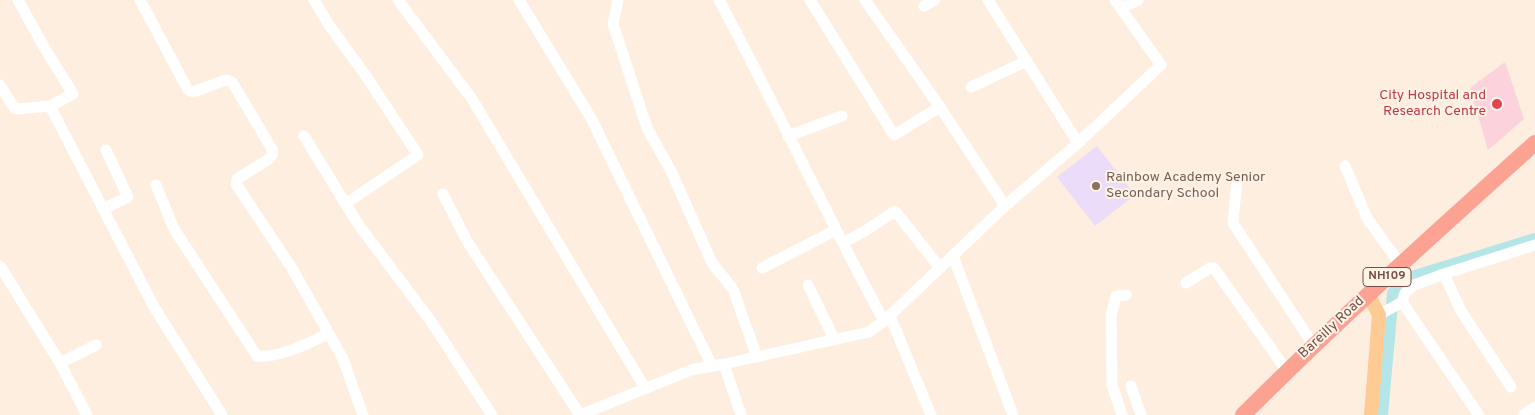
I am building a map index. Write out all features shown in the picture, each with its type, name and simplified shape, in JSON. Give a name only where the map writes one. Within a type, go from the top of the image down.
[{"type":"highway","name":"Bareilly Road","points":[[1243,415],[1287,370],[1400,264],[1535,143]]},
{"type":"main road","points":[[1368,294],[1392,308],[1371,415]]},
{"type":"street","points":[[0,86],[15,110],[50,106],[73,94],[18,0]]},
{"type":"street","points":[[140,0],[188,90],[193,92],[223,81],[228,80],[232,82],[272,149],[272,155],[269,159],[237,179],[236,184],[294,270],[343,359],[363,415]]},
{"type":"street","points":[[314,0],[418,155],[345,204]]},
{"type":"street","points":[[398,0],[472,99],[645,388]]},
{"type":"street","points":[[520,0],[591,118],[718,365],[741,415]]},
{"type":"street","points":[[618,0],[613,24],[646,128],[672,173],[712,262],[733,289],[757,357]]},
{"type":"street","points":[[719,0],[761,79],[836,230],[887,318],[931,415]]},
{"type":"street","points":[[810,0],[894,135],[940,107]]},
{"type":"street","points":[[865,0],[940,107],[1005,206]]},
{"type":"street","points":[[924,6],[935,0]]},
{"type":"street","points":[[988,0],[1078,143]]},
{"type":"street","points":[[443,194],[467,241],[580,415],[691,370],[869,332],[887,318],[1005,206],[1078,143],[1161,65],[1118,4],[1138,0]]},
{"type":"street","points":[[971,88],[1027,61]]},
{"type":"street","points":[[50,106],[154,307],[222,415]]},
{"type":"street","points":[[788,136],[842,116]]},
{"type":"street","points":[[304,136],[358,224],[430,320],[492,415]]},
{"type":"street","points":[[103,210],[128,197],[106,150]]},
{"type":"street","points":[[1345,166],[1367,218],[1400,264]]},
{"type":"street","points":[[1237,179],[1233,223],[1314,346]]},
{"type":"street","points":[[156,185],[174,230],[257,356],[294,350],[328,334]]},
{"type":"street","points":[[843,243],[895,212],[940,268]]},
{"type":"street","points":[[762,268],[836,230]]},
{"type":"street","points":[[1479,415],[1392,308],[1414,285],[1535,245]]},
{"type":"street","points":[[953,256],[1013,415]]},
{"type":"street","points":[[0,266],[60,363],[87,415]]},
{"type":"street","points":[[1186,283],[1210,268],[1214,268],[1287,370]]},
{"type":"street","points":[[1444,274],[1461,311],[1511,387]]},
{"type":"street","points":[[808,285],[834,339]]},
{"type":"street","points":[[1122,415],[1112,385],[1110,315],[1116,296],[1126,295]]},
{"type":"street","points":[[60,363],[96,344]]},
{"type":"street","points":[[1131,386],[1141,415]]},
{"type":"street","points":[[1523,415],[1535,407]]},
{"type":"shaded area","name":"City Hospital and Research Centre","points":[[1505,62],[1524,119],[1488,150],[1470,88]]},
{"type":"shaded area","name":"Rainbow Academy Senior Secondary School","points":[[1097,146],[1135,195],[1095,226],[1057,177]]},
{"type":"waterway","points":[[1382,415],[1393,293],[1402,280],[1535,239]]},
{"type":"place","name":"City Hospital and Research Centre","points":[[1497,104]]},
{"type":"place","name":"Rainbow Academy Senior Secondary School","points":[[1096,186]]}]
